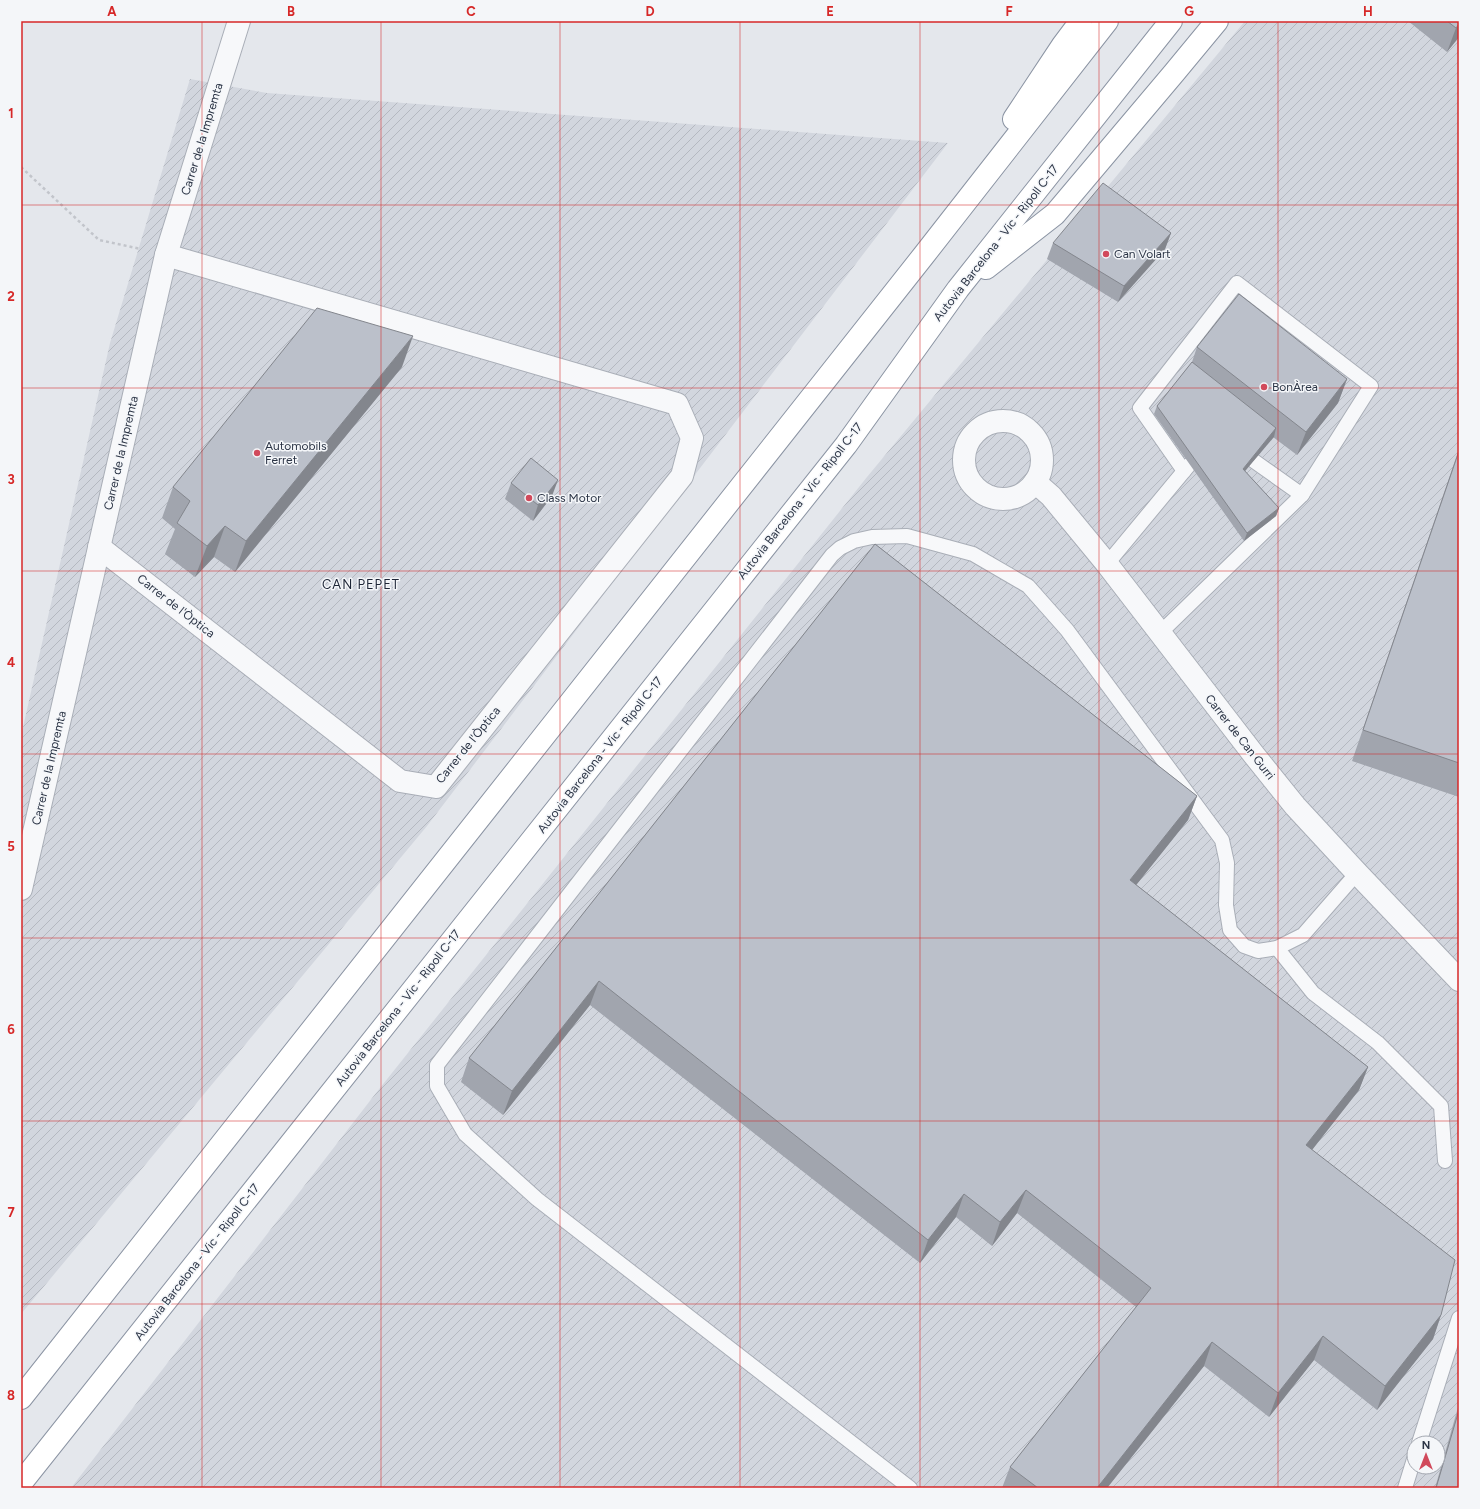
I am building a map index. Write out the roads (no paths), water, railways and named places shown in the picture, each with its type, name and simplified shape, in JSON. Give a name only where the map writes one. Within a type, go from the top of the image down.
[{"type":"highway","points":[[924,255],[1058,52],[1081,21]]},
{"type":"highway","points":[[21,1398],[924,255],[1107,21]]},
{"type":"highway","name":"Autovia Barcelona - Vic - Ripoll C-17","points":[[21,1483],[846,445],[958,289],[1171,21]]},
{"type":"highway","points":[[958,289],[1055,214],[1217,21]]},
{"type":"street","name":"Carrer de la Impremta","points":[[21,889],[166,255],[239,21]]},
{"type":"street","name":"Carrer de l'Òptica","points":[[99,547],[400,781],[436,787],[682,476],[692,438],[677,404],[166,255]]},
{"type":"street","name":"Carrer de Can Gurri","points":[[1035,482],[1051,496],[1107,564],[1295,806],[1459,980]]},
{"type":"lane","points":[[1107,564],[1187,468],[1140,408],[1237,283],[1371,386],[1302,494],[1160,633]]},
{"type":"lane","points":[[1254,461],[1302,494]]},
{"type":"lane","points":[[910,1488],[537,1199],[465,1134],[437,1086],[437,1065],[832,555],[840,548],[854,541],[872,537],[907,536],[974,554],[1028,586],[1067,630],[1222,840],[1227,863],[1226,905],[1230,930],[1244,946],[1258,951],[1277,948],[1303,935],[1357,873]]},
{"type":"lane","points":[[1277,948],[1313,993],[1378,1043],[1441,1106],[1445,1161]]},
{"type":"lane","points":[[1422,1435],[1459,1318]]},
{"type":"lane","points":[[1405,1488],[1409,1475]]},
{"type":"place","name":"Can Volart","points":[[1106,254]]},
{"type":"place","name":"BonÀrea","points":[[1264,387]]},
{"type":"place","name":"Automobils Ferret","points":[[257,453]]},
{"type":"place","name":"Class Motor","points":[[529,498]]},
{"type":"district","name":"CAN PEPET","points":[[361,584]]}]
